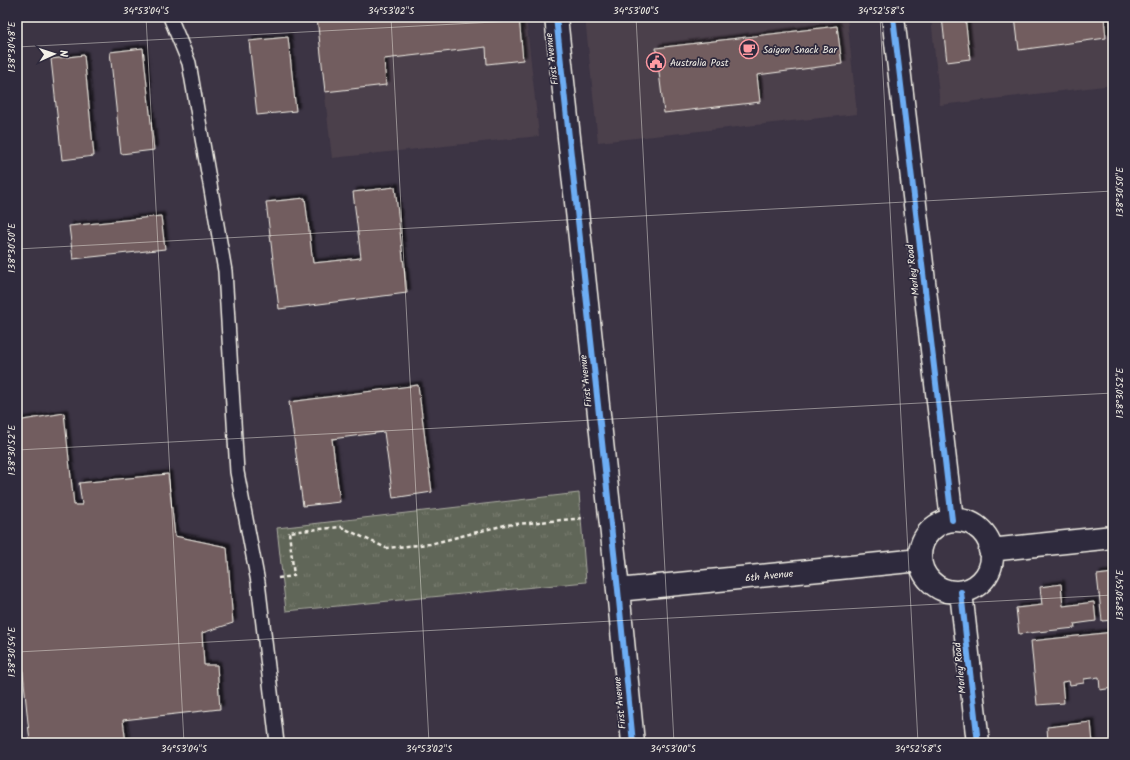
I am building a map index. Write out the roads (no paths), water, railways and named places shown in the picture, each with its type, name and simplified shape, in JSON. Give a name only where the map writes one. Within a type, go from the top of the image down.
[{"type":"street","name":"First Avenue","points":[[556,17],[618,590],[633,743]]},
{"type":"street","name":"Morley Road","points":[[893,17],[952,520]]},
{"type":"street","points":[[952,520],[963,521],[974,525],[982,532],[989,542],[992,555],[990,567],[984,579],[974,587],[961,592],[952,592],[941,589],[929,580],[922,569],[920,560],[921,548],[925,537],[933,528],[952,520]]},
{"type":"street","points":[[990,550],[1113,537]]},
{"type":"street","name":"6th Avenue","points":[[618,590],[920,560]]},
{"type":"street","name":"Morley Road","points":[[961,592],[978,743]]},
{"type":"lane","points":[[170,17],[189,63],[225,271],[237,472],[258,582],[277,743]]},
{"type":"place","name":"Saigon Snack Bar","points":[[749,49]]},
{"type":"place","name":"Australia Post","points":[[656,62]]}]
